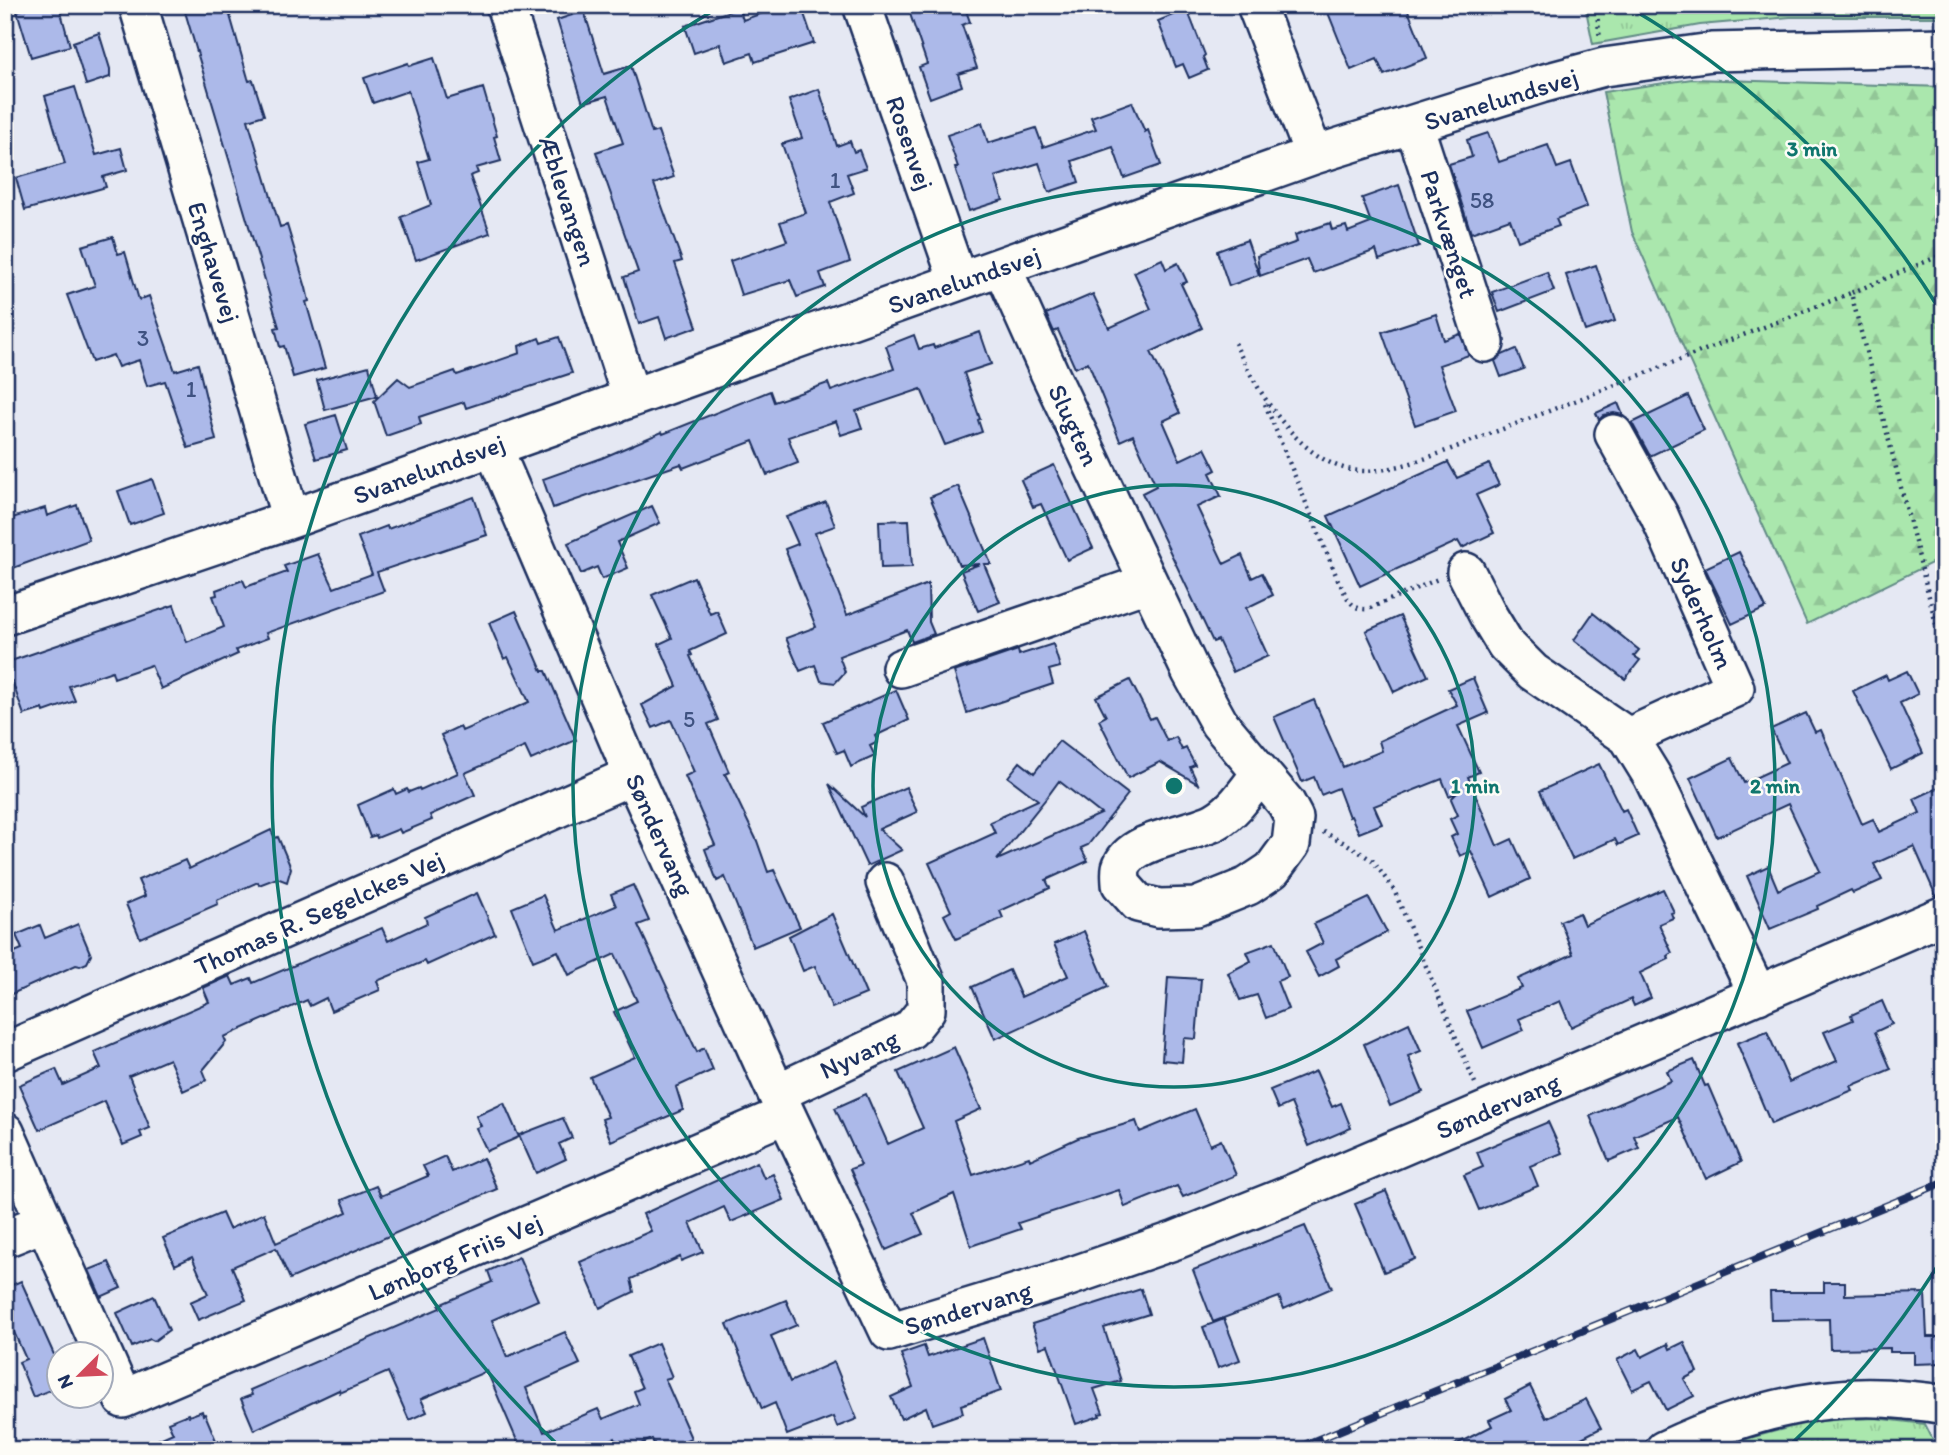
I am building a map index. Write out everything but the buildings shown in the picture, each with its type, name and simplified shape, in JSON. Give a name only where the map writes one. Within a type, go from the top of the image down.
[{"type":"street","name":"Enghavevej","points":[[138,5],[291,519]]},
{"type":"street","name":"Æblevangen","points":[[505,5],[632,397]]},
{"type":"street","name":"Rosenvej","points":[[862,5],[958,281]]},
{"type":"street","points":[[1256,5],[1314,155]]},
{"type":"street","name":"Svanelundsvej","points":[[5,616],[291,519],[1314,155],[1541,85],[1604,67],[1712,52],[1944,47]]},
{"type":"street","name":"Parkvænget","points":[[1414,125],[1485,343]]},
{"type":"street","name":"Slugten","points":[[1002,267],[1191,673],[1219,723],[1286,803],[1294,818]]},
{"type":"street","name":"Syderholm","points":[[1615,434],[1659,515],[1735,688],[1628,737]]},
{"type":"street","name":"Søndervang","points":[[493,447],[633,775],[889,1332],[1066,1278],[1176,1240],[1284,1197],[1944,915]]},
{"type":"street","points":[[1466,572],[1506,645],[1533,672],[1628,737],[1653,776],[1758,995]]},
{"type":"street","points":[[901,668],[1147,583]]},
{"type":"street","name":"Thomas R. Segelckes Vej","points":[[5,1052],[633,775]]},
{"type":"street","points":[[1260,775],[1231,811],[1213,823],[1141,847],[1127,858],[1121,869],[1121,884],[1138,903],[1159,908],[1196,907],[1248,886],[1272,870],[1291,844],[1294,818]]},
{"type":"street","name":"Nyvang","points":[[782,1104],[911,1030],[926,1010],[926,981],[885,882]]},
{"type":"street","name":"Lønborg Friis Vej","points":[[45,1222],[122,1399],[782,1104]]},
{"type":"street","points":[[5,1132],[45,1222],[5,1238]]},
{"type":"street","points":[[1664,1450],[1767,1410],[1824,1399],[1881,1397],[1944,1405]]},
{"type":"path","points":[[1264,400],[1300,441],[1328,462],[1352,470],[1381,470],[1427,458],[1477,439],[1852,293],[1944,254]]},
{"type":"path","points":[[1852,293],[1944,655]]},
{"type":"path","points":[[1235,343],[1264,400],[1338,580],[1352,605],[1357,609],[1368,609],[1429,582],[1466,572]]},
{"type":"path","points":[[1294,818],[1347,844],[1373,861],[1394,890],[1487,1111]]},
{"type":"green space","points":[[1585,5],[1944,5],[1944,17],[1790,17],[1700,25],[1593,44]]},
{"type":"green space","points":[[1692,79],[1944,87],[1944,557],[1807,624],[1632,232],[1603,92]]},
{"type":"green space","points":[[1875,1418],[1925,1424],[1938,1450],[1714,1450],[1813,1421]]},
{"type":"railway","points":[[1292,1450],[1944,1182]]}]
